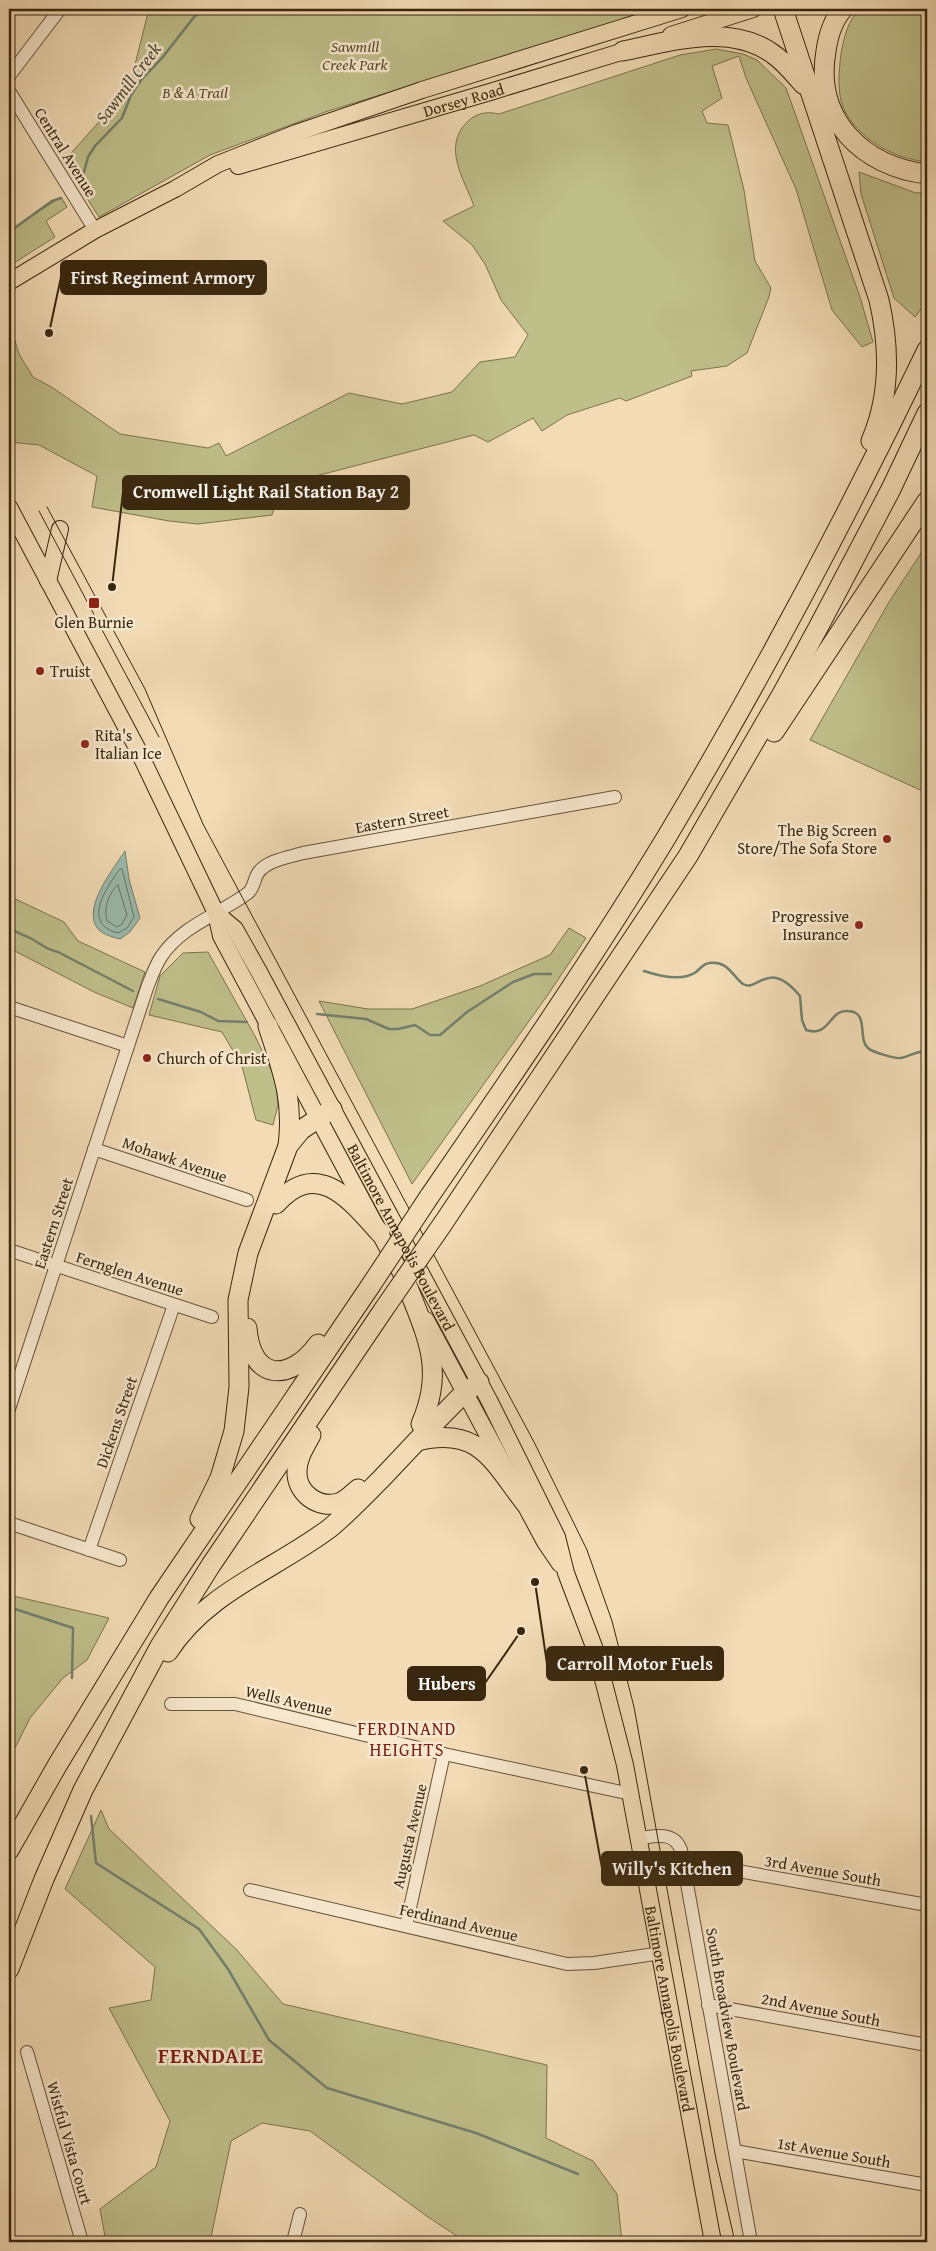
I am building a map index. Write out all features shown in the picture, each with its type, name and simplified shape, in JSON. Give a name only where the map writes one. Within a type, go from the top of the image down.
[{"type":"highway","points":[[783,9],[879,300],[887,343],[888,364],[885,395],[876,430],[793,616]]},
{"type":"highway","points":[[843,9],[834,25],[824,60],[824,78],[834,114],[843,130],[871,157],[891,167],[927,174]]},
{"type":"highway","points":[[623,51],[691,38],[720,36],[735,38],[762,47],[776,56],[809,91]]},
{"type":"highway","points":[[9,1850],[41,1792],[142,1625],[502,1090],[636,886],[712,759],[793,616],[866,476],[927,350]]},
{"type":"highway","points":[[688,856],[814,634],[891,489],[927,413]]},
{"type":"highway","points":[[9,1969],[60,1841],[112,1733],[193,1592],[444,1222],[688,856],[745,780],[779,724],[927,501]]},
{"type":"highway","points":[[142,1625],[184,1544],[211,1500],[228,1454],[234,1431],[239,1398],[237,1311],[240,1281],[248,1253],[288,1146],[291,1121],[289,1094],[268,1026]]},
{"type":"highway","points":[[328,1118],[308,1136],[296,1152],[254,1263],[247,1300],[248,1343],[252,1354],[259,1363],[270,1369],[282,1371],[293,1369],[302,1363],[332,1324],[370,1286]]},
{"type":"highway","points":[[288,1146],[301,1130],[328,1118]]},
{"type":"highway","points":[[276,1204],[286,1194],[299,1187],[313,1184],[328,1186],[346,1196],[380,1233]]},
{"type":"highway","points":[[112,1733],[148,1686],[174,1644],[194,1621],[234,1589],[330,1527],[419,1432],[431,1396],[434,1371],[431,1352],[407,1285]]},
{"type":"highway","points":[[364,1339],[330,1407],[311,1435],[299,1460],[297,1477],[304,1493],[310,1499],[324,1504],[338,1503],[346,1499],[471,1384]]},
{"type":"highway","points":[[419,1432],[463,1439],[472,1443],[493,1461],[525,1503]]},
{"type":"main road","name":"Dorsey Road","points":[[9,282],[95,230],[175,189],[218,164],[296,133],[422,90],[682,9]]},
{"type":"main road","name":"Dorsey Road","points":[[175,189],[252,162],[482,95],[753,9]]},
{"type":"main road","name":"Baltimore Annapolis Boulevard","points":[[9,508],[136,746],[216,912],[221,936],[268,1026],[328,1118],[471,1384],[548,1516],[557,1537],[566,1573],[596,1652],[631,1794],[713,2242]]},
{"type":"main road","points":[[48,580],[60,529]]},
{"type":"main road","name":"Baltimore Annapolis Boulevard","points":[[216,912],[235,929],[328,1118],[380,1233],[407,1285],[471,1384],[525,1503],[545,1542],[566,1573]]},
{"type":"street","points":[[9,76],[60,9]]},
{"type":"street","name":"Central Avenue","points":[[9,91],[95,230]]},
{"type":"street","name":"Eastern Street","points":[[9,1409],[128,1046],[160,958],[171,944],[216,912],[248,893],[258,873],[266,866],[291,857],[615,797]]},
{"type":"street","points":[[9,1007],[128,1046]]},
{"type":"street","name":"Mohawk Avenue","points":[[94,1149],[247,1200]]},
{"type":"street","name":"Fernglen Avenue","points":[[9,1250],[212,1317]]},
{"type":"street","name":"Dickens Street","points":[[89,1550],[174,1305]]},
{"type":"street","points":[[9,1523],[120,1560]]},
{"type":"street","name":"Wells Avenue","points":[[171,1704],[235,1704],[444,1754],[631,1794]]},
{"type":"street","name":"Augusta Avenue","points":[[406,1926],[444,1754]]},
{"type":"street","name":"South Broadview Boulevard","points":[[640,1838],[661,1836],[674,1839],[680,1846],[751,2242]]},
{"type":"street","name":"3rd Avenue South","points":[[684,1861],[927,1906]]},
{"type":"street","name":"Ferdinand Avenue","points":[[250,1890],[567,1964],[594,1963],[661,1953]]},
{"type":"street","name":"2nd Avenue South","points":[[708,2005],[927,2045]]},
{"type":"street","name":"Wistful Vista Court","points":[[27,2052],[82,2242]]},
{"type":"street","name":"1st Avenue South","points":[[735,2150],[927,2185]]},
{"type":"street","points":[[293,2242],[300,2214]]},
{"type":"green space","points":[[149,9],[650,9],[579,34],[328,111],[210,155],[99,217],[74,178],[80,169],[66,159],[129,88]]},
{"type":"green space","points":[[860,9],[927,9],[927,162],[902,157],[867,138],[849,118],[843,107],[839,88],[841,54],[845,35]]},
{"type":"green space","points":[[716,49],[743,54],[757,60],[786,88],[860,297],[873,342],[862,347],[832,310],[796,189],[746,78],[739,56],[712,66],[722,98],[702,111],[707,123],[728,125],[744,190],[755,261],[771,288],[747,353],[727,366],[691,371],[692,376],[626,401],[620,398],[567,415],[542,431],[533,418],[488,442],[474,435],[308,478],[277,499],[272,515],[198,524],[169,521],[92,507],[97,476],[39,445],[9,442],[9,321],[19,354],[33,377],[53,388],[120,434],[208,448],[219,443],[226,456],[349,393],[402,404],[452,392],[480,362],[515,357],[528,335],[501,300],[485,264],[472,245],[443,221],[474,206],[457,163],[456,142],[460,132],[470,119],[478,115],[486,113],[499,114],[680,55]]},
{"type":"green space","points":[[859,172],[916,193],[927,192],[927,301],[915,317],[894,298],[861,194]]},
{"type":"green space","points":[[61,197],[67,207],[46,221],[55,237],[9,266],[9,231]]},
{"type":"green space","points":[[927,544],[927,793],[810,740],[889,602]]},
{"type":"green space","points":[[9,896],[64,922],[78,941],[145,972],[133,1008],[94,992],[9,948]]},
{"type":"green space","points":[[569,928],[586,938],[547,996],[412,1184],[319,1001],[368,1009],[412,1009],[480,986],[550,955]]},
{"type":"green space","points":[[208,952],[255,1036],[276,1080],[278,1105],[273,1125],[256,1120],[242,1066],[222,1032],[149,1015],[160,976],[183,953]]},
{"type":"green space","points":[[9,1595],[109,1618],[87,1660],[63,1678],[30,1718],[9,1760]]},
{"type":"green space","points":[[101,1810],[109,1829],[236,1949],[283,2004],[547,2065],[546,2138],[593,2161],[617,2194],[622,2242],[466,2242],[428,2217],[310,2131],[262,2123],[231,2141],[210,2242],[106,2242],[100,2209],[156,2167],[170,2121],[109,2008],[151,2000],[155,1967],[65,1889]]},
{"type":"water","points":[[125,851],[129,879],[140,918],[130,932],[120,939],[100,931],[93,917],[97,898],[102,887]]},
{"type":"waterway","name":"Sawmill Creek","points":[[82,179],[88,157],[95,146],[122,118],[131,95],[141,80],[162,58],[194,17],[204,9]]},
{"type":"waterway","name":"Sawmill Creek","points":[[9,232],[52,201],[61,198]]},
{"type":"waterway","points":[[9,927],[133,991]]},
{"type":"waterway","points":[[644,971],[663,976],[684,977],[696,972],[705,964],[715,963],[725,966],[739,981],[748,986],[772,977],[780,979],[800,996],[802,1020],[806,1030],[820,1030],[837,1014],[848,1011],[859,1016],[863,1039],[870,1050],[898,1058],[927,1051]]},
{"type":"waterway","points":[[317,1014],[366,1019],[389,1029],[415,1025],[430,1035],[440,1035],[467,1012],[513,982],[534,974],[551,974]]},
{"type":"waterway","points":[[158,999],[201,1012],[218,1021],[247,1022]]},
{"type":"waterway","points":[[9,1607],[73,1628],[72,1678]]},
{"type":"waterway","points":[[91,1816],[96,1863],[199,1929],[228,1969],[269,2040],[327,2088],[476,2133],[578,2174]]},
{"type":"tram line","points":[[47,507],[145,689],[203,824],[534,1442],[587,1550],[612,1621],[634,1707],[716,2159],[735,2242]]},
{"type":"tram line","points":[[39,511],[159,737]]},
{"type":"place","name":"First Regiment Armory","points":[[49,333]]},
{"type":"place","name":"Cromwell Light Rail Station Bay 2","points":[[112,587]]},
{"type":"place","name":"Glen Burnie","points":[[94,603]]},
{"type":"place","name":"Truist","points":[[40,671]]},
{"type":"place","name":"Rita's Italian Ice","points":[[85,744]]},
{"type":"place","name":"The Big Screen Store/The Sofa Store","points":[[887,839]]},
{"type":"place","name":"Progressive Insurance","points":[[859,925]]},
{"type":"place","name":"Church of Christ","points":[[147,1058]]},
{"type":"place","name":"Carroll Motor Fuels","points":[[535,1582]]},
{"type":"place","name":"Hubers","points":[[521,1631]]},
{"type":"place","name":"Willy's Kitchen","points":[[584,1770]]},
{"type":"district","name":"FERDINAND HEIGHTS","points":[[407,1738]]},
{"type":"district","name":"FERNDALE","points":[[211,2055]]},
{"type":"park label","name":"Sawmill Creek Park","points":[[355,55]]},
{"type":"park label","name":"B & A Trail","points":[[195,92]]}]
